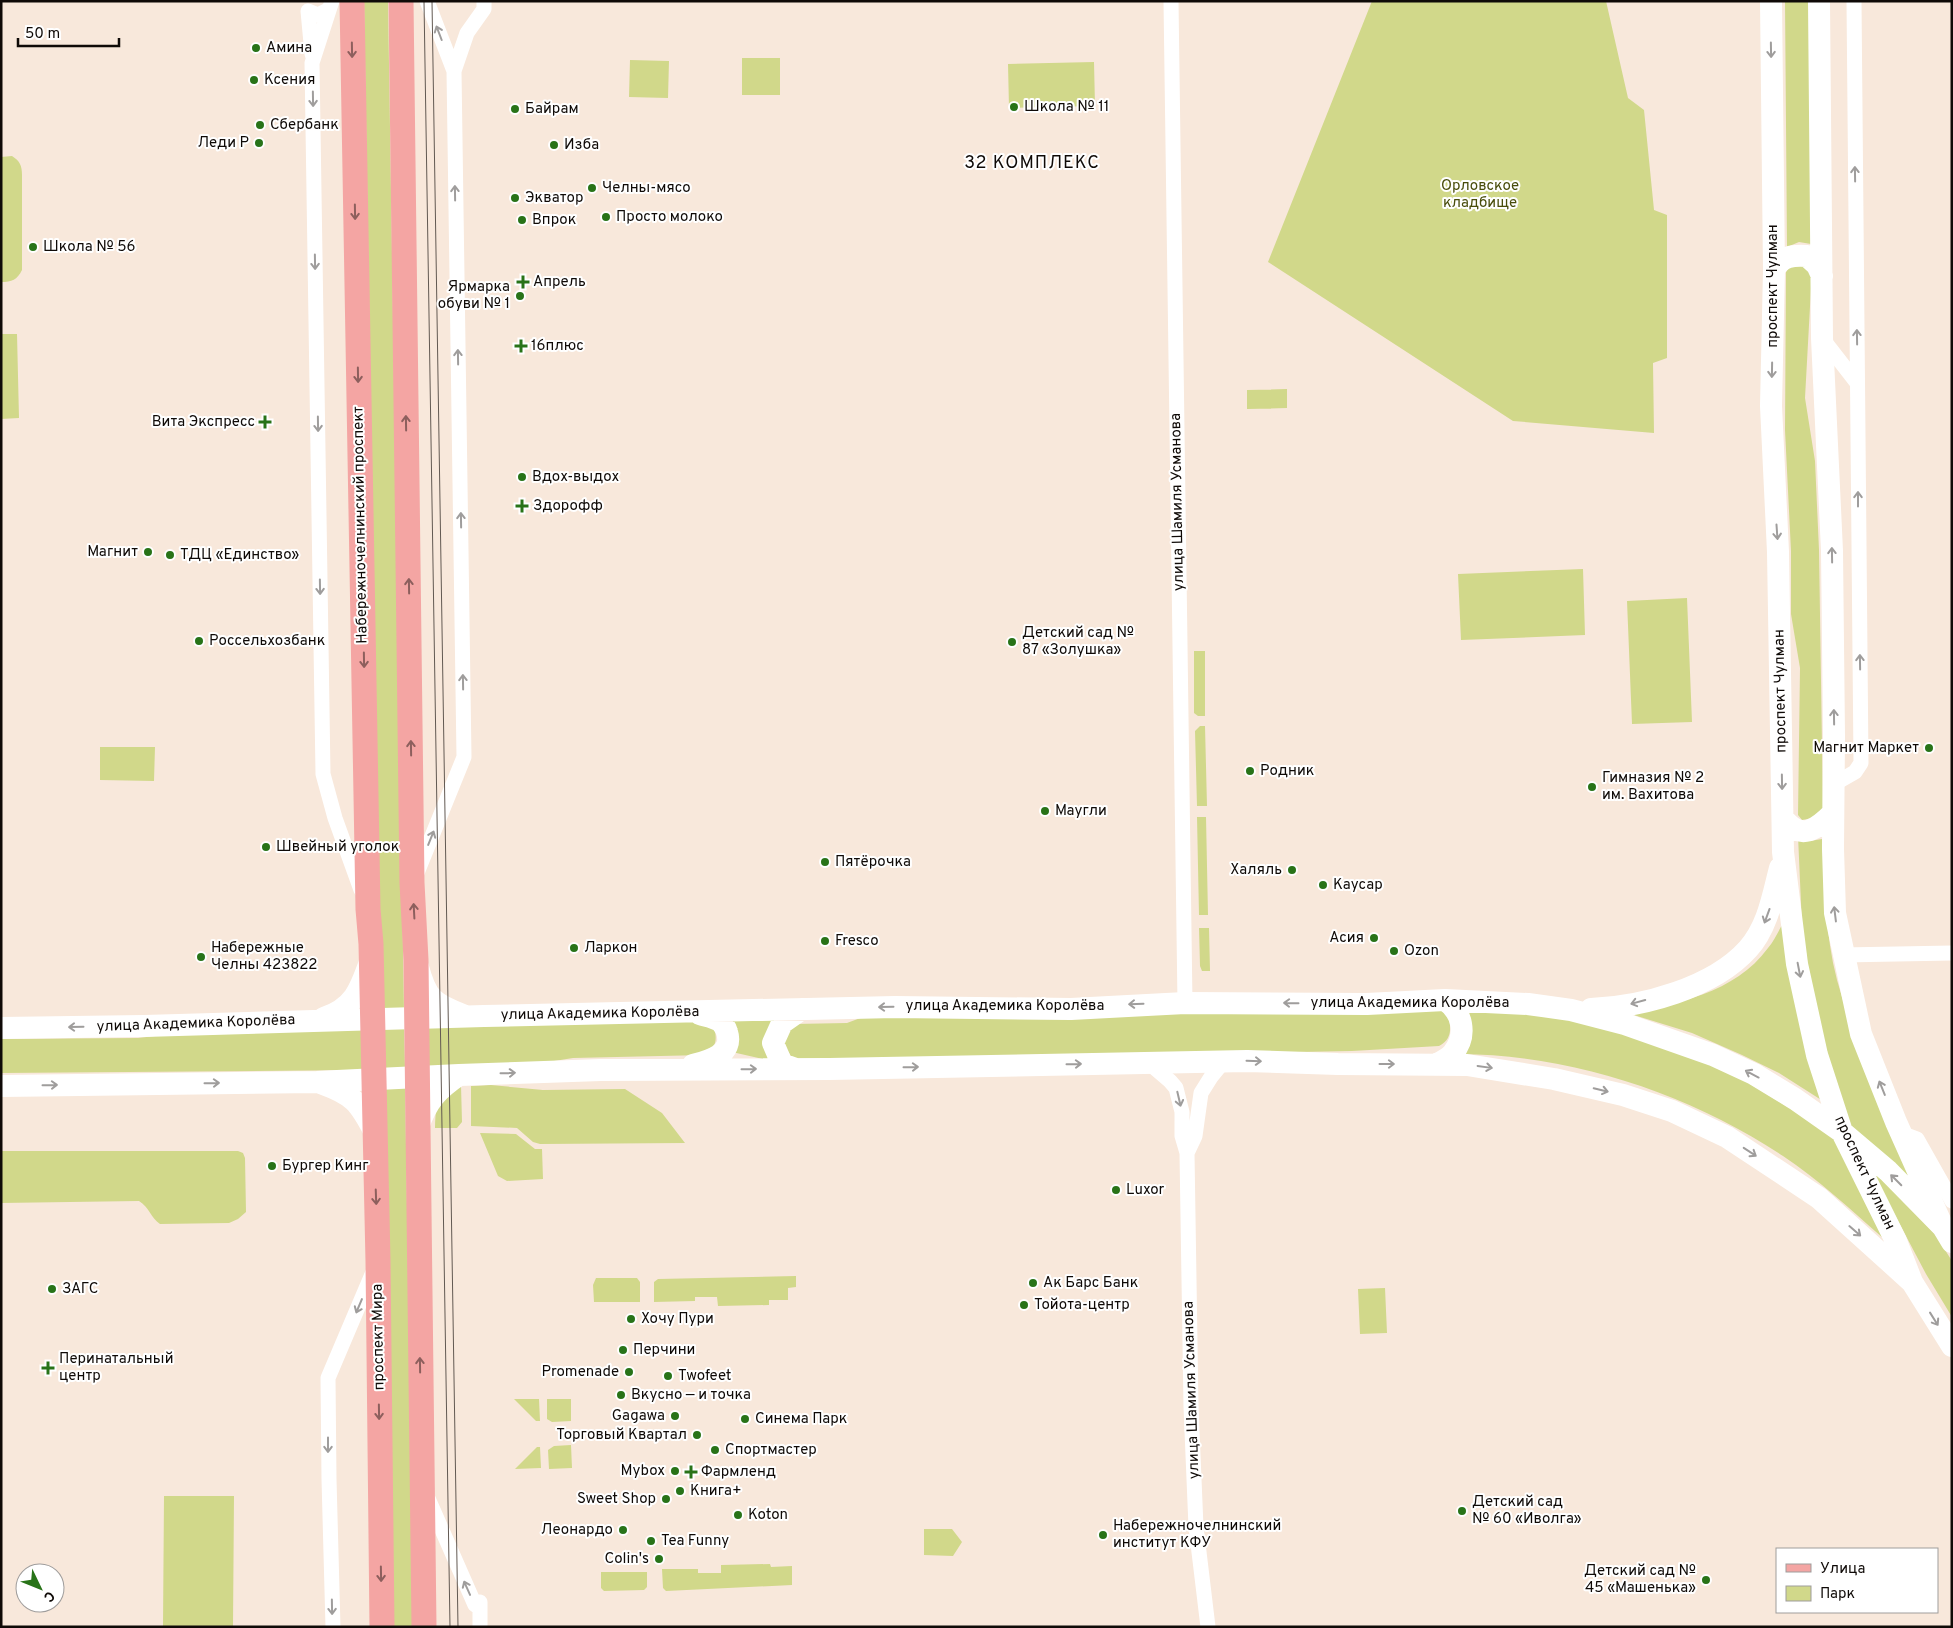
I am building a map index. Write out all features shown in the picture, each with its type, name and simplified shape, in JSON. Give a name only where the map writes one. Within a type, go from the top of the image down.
[{"type":"main road","name":"Набережночелнинский проспект","points":[[352,1],[372,1048]]},
{"type":"main road","points":[[401,1],[424,1627]]},
{"type":"main road","name":"проспект Мира","points":[[372,1048],[378,1261],[382,1627]]},
{"type":"street","points":[[427,1],[454,71]]},
{"type":"street","points":[[412,883],[464,757],[454,71],[467,33],[484,9],[484,1]]},
{"type":"street","name":"улица Шамиля Усманова","points":[[1171,1],[1185,1003]]},
{"type":"street","name":"проспект Чулман","points":[[1771,1],[1774,270],[1771,406],[1778,552],[1784,852],[1797,964],[1817,1055],[1842,1132],[1896,1241],[1912,1282],[1952,1346]]},
{"type":"street","points":[[1819,1],[1822,338],[1832,551],[1835,913],[1842,955],[1861,1034],[1901,1133],[1947,1234]]},
{"type":"street","points":[[1834,784],[1855,772],[1861,763],[1854,1]]},
{"type":"street","points":[[330,6],[312,63],[323,774],[335,818],[368,909]]},
{"type":"street","points":[[1774,270],[1777,264],[1785,257],[1807,256],[1817,264],[1822,276]]},
{"type":"street","points":[[1822,338],[1857,383]]},
{"type":"street","points":[[1783,818],[1796,829],[1806,831],[1817,829],[1833,813]]},
{"type":"street","points":[[1571,1010],[1618,1008],[1689,987],[1722,972],[1749,948],[1764,923],[1784,852]]},
{"type":"street","points":[[1842,955],[1952,953]]},
{"type":"street","points":[[416,960],[423,986],[433,999],[444,1008],[468,1017]]},
{"type":"street","points":[[317,1020],[337,1014],[350,1003],[360,990],[371,961]]},
{"type":"street","points":[[1437,1064],[1454,1052],[1462,1028],[1461,1018],[1457,1010],[1445,1000]]},
{"type":"street","name":"улица Академика Королёва","points":[[1,1028],[895,1007],[1071,1009],[1185,1003],[1367,1004],[1445,1000],[1528,1004],[1571,1010],[1625,1024],[1713,1055],[1754,1074],[1795,1098],[1842,1132],[1888,1171],[1947,1234]]},
{"type":"street","points":[[796,1069],[782,1064],[773,1043],[782,1023],[802,1009]]},
{"type":"street","points":[[665,1070],[709,1061],[725,1051],[729,1040],[727,1030],[720,1020],[694,1012]]},
{"type":"street","points":[[1,1086],[317,1082],[601,1070],[796,1069],[1224,1062],[1467,1065],[1554,1079],[1623,1095],[1672,1111],[1727,1137],[1819,1198],[1912,1282]]},
{"type":"street","name":"улица Шамиля Усманова","points":[[1187,1153],[1196,1136],[1201,1093],[1211,1077],[1224,1062]]},
{"type":"street","name":"улица Шамиля Усманова","points":[[1149,1063],[1176,1088],[1182,1112],[1182,1136],[1187,1153],[1191,1416],[1196,1527],[1208,1627]]},
{"type":"street","points":[[417,1130],[422,1114],[432,1097],[444,1085],[459,1075]]},
{"type":"street","points":[[317,1082],[344,1092],[356,1102],[374,1131]]},
{"type":"street","points":[[1901,1133],[1917,1139],[1952,1201]]},
{"type":"street","points":[[333,1627],[328,1378],[378,1261]]},
{"type":"street","points":[[422,1484],[475,1605],[480,1602],[480,1627]]},
{"type":"green space","points":[[364,1],[388,1],[404,1011],[381,1011]]},
{"type":"green space","name":"Орловское кладбище","points":[[1372,1],[1606,1],[1628,98],[1644,110],[1654,210],[1667,215],[1667,358],[1653,363],[1654,433],[1513,421],[1268,262]]},
{"type":"green space","points":[[1785,1],[1810,1],[1811,244],[1799,242],[1787,247]]},
{"type":"green space","points":[[742,58],[780,58],[780,95],[742,95]]},
{"type":"green space","points":[[630,60],[669,61],[668,98],[629,97]]},
{"type":"green space","points":[[1094,62],[1095,106],[1009,108],[1008,64]]},
{"type":"green space","points":[[12,156],[19,162],[22,172],[22,270],[14,280],[1,282],[1,157]]},
{"type":"green space","points":[[1797,262],[1812,270],[1805,398],[1815,461],[1819,550],[1823,810],[1818,817],[1802,820],[1798,815],[1800,668],[1791,614],[1791,551],[1785,430],[1786,272],[1792,264]]},
{"type":"green space","points":[[1,334],[17,334],[19,418],[1,419]]},
{"type":"green space","points":[[1287,389],[1287,408],[1247,409],[1247,390]]},
{"type":"green space","points":[[1583,569],[1585,635],[1461,640],[1458,574]]},
{"type":"green space","points":[[1687,598],[1692,722],[1632,724],[1627,601]]},
{"type":"green space","points":[[1194,651],[1205,651],[1205,716],[1198,716],[1194,713]]},
{"type":"green space","points":[[1200,726],[1205,726],[1207,806],[1197,806],[1195,731]]},
{"type":"green space","points":[[100,747],[155,747],[154,781],[100,780]]},
{"type":"green space","points":[[1197,817],[1206,817],[1208,915],[1199,915]]},
{"type":"green space","points":[[1798,836],[1810,841],[1822,839],[1828,928],[1837,980],[1862,1056],[1912,1181],[1850,1128],[1815,1012],[1802,926]]},
{"type":"green space","points":[[1782,925],[1826,1103],[1779,1073],[1742,1055],[1692,1033],[1624,1012],[1684,1001],[1722,986],[1739,976],[1754,963],[1770,945]]},
{"type":"green space","points":[[1199,928],[1209,928],[1210,971],[1202,971],[1200,966]]},
{"type":"green space","points":[[1462,1007],[1566,1012],[1729,1071],[1835,1136],[1883,1238],[1796,1165],[1747,1134],[1709,1114],[1629,1082],[1587,1070],[1502,1056],[1460,1054]]},
{"type":"green space","points":[[1437,1008],[1449,1016],[1450,1025],[1448,1037],[1439,1046],[1352,1051],[794,1061],[781,1040],[794,1024],[847,1023],[863,1017]]},
{"type":"green space","points":[[774,1017],[772,1061],[732,1052],[733,1018]]},
{"type":"green space","points":[[701,1021],[715,1030],[716,1035],[711,1050],[704,1055],[573,1058],[523,1066],[429,1068],[428,1026]]},
{"type":"green space","points":[[404,1027],[405,1068],[384,1068],[383,1028]]},
{"type":"green space","points":[[361,1028],[362,1070],[1,1073],[1,1039],[138,1038],[206,1030]]},
{"type":"green space","points":[[384,1085],[405,1085],[414,1627],[393,1627]]},
{"type":"green space","points":[[461,1085],[462,1122],[457,1128],[435,1128],[436,1111],[439,1101]]},
{"type":"green space","points":[[491,1085],[543,1090],[625,1089],[662,1113],[685,1143],[540,1144],[533,1142],[517,1128],[471,1126],[471,1086]]},
{"type":"green space","points":[[480,1133],[516,1134],[535,1149],[542,1149],[543,1179],[507,1181],[498,1176]]},
{"type":"green space","points":[[1,1151],[238,1151],[243,1153],[245,1158],[246,1212],[238,1219],[229,1223],[160,1224],[139,1201],[1,1203]]},
{"type":"green space","points":[[1868,1164],[1935,1234],[1952,1261],[1952,1317],[1926,1274]]},
{"type":"green space","points":[[796,1276],[796,1287],[788,1288],[788,1300],[769,1300],[769,1305],[718,1306],[717,1297],[695,1297],[695,1301],[654,1302],[654,1282],[658,1279]]},
{"type":"green space","points":[[596,1278],[637,1278],[640,1282],[640,1302],[594,1302],[593,1285]]},
{"type":"green space","points":[[1385,1288],[1387,1333],[1360,1334],[1358,1289]]},
{"type":"green space","points":[[514,1399],[539,1399],[540,1421],[536,1421]]},
{"type":"green space","points":[[547,1399],[571,1399],[571,1421],[552,1422],[547,1419]]},
{"type":"green space","points":[[571,1445],[572,1468],[549,1469],[548,1450],[554,1446]]},
{"type":"green space","points":[[537,1447],[540,1447],[541,1468],[515,1469]]},
{"type":"green space","points":[[164,1496],[234,1496],[233,1627],[163,1627]]},
{"type":"green space","points":[[924,1529],[952,1529],[962,1542],[953,1556],[924,1555]]},
{"type":"green space","points":[[770,1564],[771,1567],[792,1566],[792,1585],[666,1591],[663,1588],[662,1569],[698,1569],[698,1573],[721,1573],[721,1565]]},
{"type":"green space","points":[[601,1572],[647,1572],[647,1587],[644,1590],[604,1591],[601,1588]]},
{"type":"tram line","points":[[424,1],[450,1627]]},
{"type":"tram line","points":[[432,1],[458,1627]]},
{"type":"place","name":"Амина","points":[[256,48]]},
{"type":"place","name":"Ксения","points":[[254,80]]},
{"type":"place","name":"Школа № 11","points":[[1014,107]]},
{"type":"place","name":"Байрам","points":[[515,109]]},
{"type":"place","name":"Сбербанк","points":[[260,125]]},
{"type":"place","name":"Леди Р","points":[[259,143]]},
{"type":"place","name":"Изба","points":[[554,145]]},
{"type":"place","name":"Челны-мясо","points":[[592,188]]},
{"type":"place","name":"Экватор","points":[[515,198]]},
{"type":"place","name":"Просто молоко","points":[[606,217]]},
{"type":"place","name":"Впрок","points":[[522,220]]},
{"type":"place","name":"Школа № 56","points":[[33,247]]},
{"type":"place","name":"Апрель","points":[[523,282]]},
{"type":"place","name":"Ярмарка обуви № 1","points":[[520,296]]},
{"type":"place","name":"16плюс","points":[[521,346]]},
{"type":"place","name":"Вита Экспресс","points":[[265,422]]},
{"type":"place","name":"Вдох-выдох","points":[[522,477]]},
{"type":"place","name":"Здорофф","points":[[522,506]]},
{"type":"place","name":"Магнит","points":[[148,552]]},
{"type":"place","name":"ТДЦ «Единство»","points":[[170,555]]},
{"type":"place","name":"Россельхозбанк","points":[[199,641]]},
{"type":"place","name":"Детский сад № 87 «Золушка»","points":[[1012,642]]},
{"type":"place","name":"Магнит Маркет","points":[[1929,748]]},
{"type":"place","name":"Родник","points":[[1250,771]]},
{"type":"place","name":"Гимназия № 2 им. Вахитова","points":[[1592,787]]},
{"type":"place","name":"Маугли","points":[[1045,811]]},
{"type":"place","name":"Швейный уголок","points":[[266,847]]},
{"type":"place","name":"Пятёрочка","points":[[825,862]]},
{"type":"place","name":"Халяль","points":[[1292,870]]},
{"type":"place","name":"Каусар","points":[[1323,885]]},
{"type":"place","name":"Асия","points":[[1374,938]]},
{"type":"place","name":"Fresco","points":[[825,941]]},
{"type":"place","name":"Ларкон","points":[[574,948]]},
{"type":"place","name":"Ozon","points":[[1394,951]]},
{"type":"place","name":"Набережные Челны 423822","points":[[201,957]]},
{"type":"place","name":"Бургер Кинг","points":[[272,1166]]},
{"type":"place","name":"Luxor","points":[[1116,1190]]},
{"type":"place","name":"Ак Барс Банк","points":[[1033,1283]]},
{"type":"place","name":"ЗАГС","points":[[52,1289]]},
{"type":"place","name":"Тойота-центр","points":[[1024,1305]]},
{"type":"place","name":"Хочу Пури","points":[[631,1319]]},
{"type":"place","name":"Перчини","points":[[623,1350]]},
{"type":"place","name":"Перинатальный центр","points":[[48,1368]]},
{"type":"place","name":"Promenade","points":[[629,1372]]},
{"type":"place","name":"Twofeet","points":[[668,1376]]},
{"type":"place","name":"Вкусно — и точка","points":[[621,1395]]},
{"type":"place","name":"Gagawa","points":[[675,1416]]},
{"type":"place","name":"Синема Парк","points":[[745,1419]]},
{"type":"place","name":"Торговый Квартал","points":[[697,1435]]},
{"type":"place","name":"Спортмастер","points":[[715,1450]]},
{"type":"place","name":"Mybox","points":[[675,1471]]},
{"type":"place","name":"Фармленд","points":[[691,1472]]},
{"type":"place","name":"Книга+","points":[[680,1491]]},
{"type":"place","name":"Sweet Shop","points":[[666,1499]]},
{"type":"place","name":"Детский сад № 60 «Иволга»","points":[[1462,1511]]},
{"type":"place","name":"Koton","points":[[738,1515]]},
{"type":"place","name":"Леонардо","points":[[623,1530]]},
{"type":"place","name":"Набережночелнинский институт КФУ","points":[[1103,1535]]},
{"type":"place","name":"Tea Funny","points":[[651,1541]]},
{"type":"place","name":"Colin's","points":[[659,1559]]},
{"type":"place","name":"Детский сад № 45 «Машенька»","points":[[1706,1580]]},
{"type":"district","name":"32 КОМПЛЕКС","points":[[1032,163]]}]
